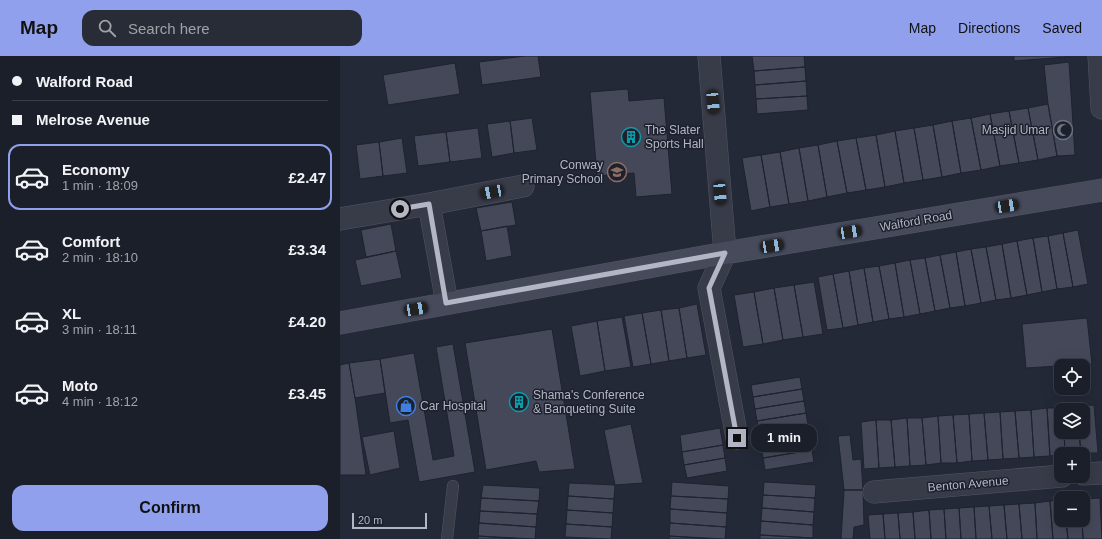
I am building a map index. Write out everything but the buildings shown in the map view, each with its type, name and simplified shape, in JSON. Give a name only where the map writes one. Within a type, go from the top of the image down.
[{"type":"main road","name":"Walford Road","points":[[340,323],[725,253],[1102,190]]},
{"type":"street","points":[[709,56],[725,253],[709,288],[737,438]]},
{"type":"street","points":[[1099,56],[1102,108]]},
{"type":"street","points":[[340,219],[523,186]]},
{"type":"street","points":[[429,204],[446,303]]},
{"type":"street","points":[[1090,474],[1102,473]]},
{"type":"street","name":"Benton Avenue","points":[[874,492],[1054,477]]},
{"type":"lane","points":[[447,539],[453,486]]},
{"type":"place","name":"Masjid Umar","points":[[1063,130]]},
{"type":"place","name":"The Slater Sports Hall","points":[[631,137]]},
{"type":"place","name":"Conway Primary School","points":[[617,172]]},
{"type":"place","name":"Shama's Conference & Banqueting Suite","points":[[519,402]]},
{"type":"place","name":"Car Hospital","points":[[406,406]]},
{"type":"route","points":[[400,209],[429,204],[446,303],[725,253],[709,288],[737,438]]}]
